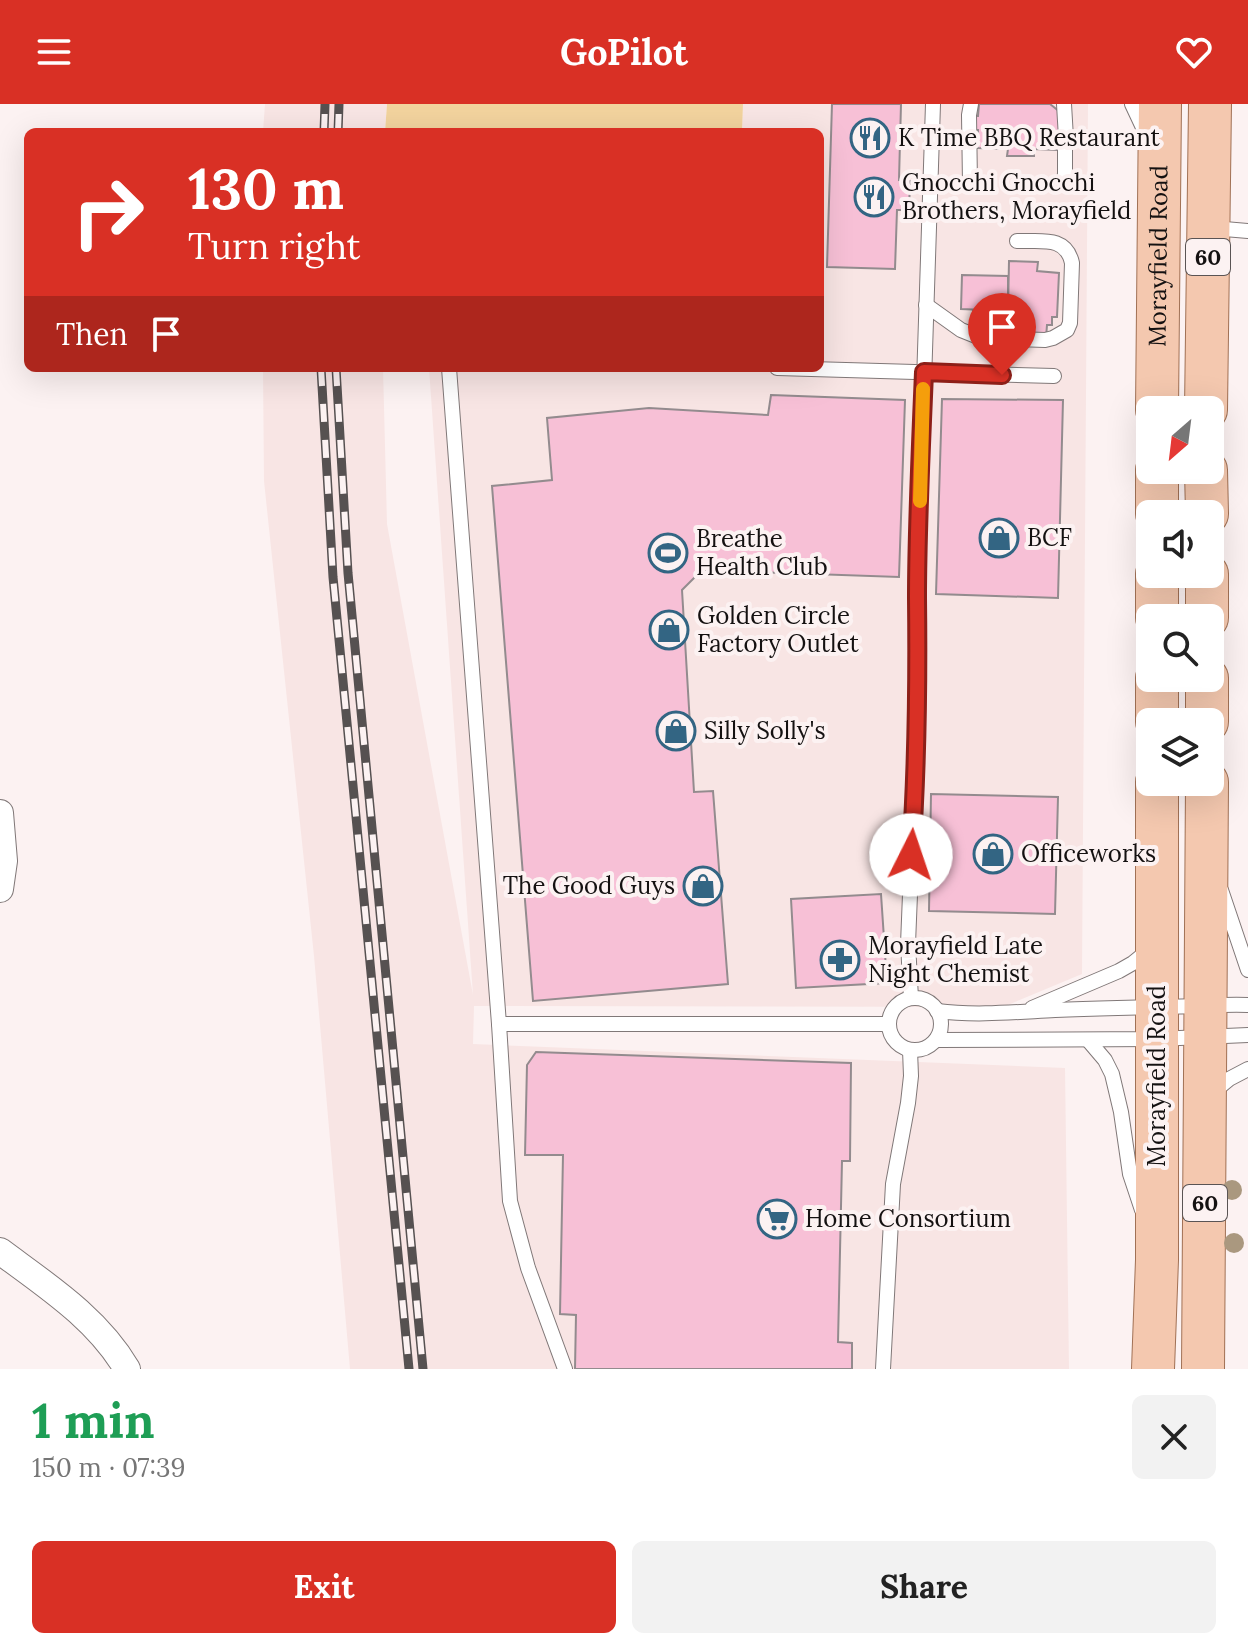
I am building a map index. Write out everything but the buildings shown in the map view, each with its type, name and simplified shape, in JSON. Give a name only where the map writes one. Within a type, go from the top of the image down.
[{"type":"main road","name":"Morayfield Road","points":[[1157,396],[1160,104]]},
{"type":"main road","name":"Morayfield Road","points":[[1208,396],[1228,229],[1210,104]]},
{"type":"main road","name":"Morayfield Road","points":[[1153,1369],[1157,1260],[1157,796]]},
{"type":"main road","name":"Morayfield Road","points":[[1203,1369],[1207,796]]},
{"type":"street","points":[[0,813],[4,861],[0,889]]},
{"type":"street","points":[[0,1251],[88,1319],[117,1351],[127,1369]]},
{"type":"lane","points":[[911,998],[908,944],[933,104]]},
{"type":"lane","points":[[970,184],[971,104]]},
{"type":"lane","points":[[1063,183],[1064,104]]},
{"type":"lane","points":[[1132,104],[1159,162]]},
{"type":"lane","points":[[926,305],[961,330],[981,338],[1045,340],[1060,335],[1067,330],[1071,318],[1070,255],[1066,248],[1055,243],[1017,241]]},
{"type":"lane","points":[[824,369],[1054,376]]},
{"type":"lane","points":[[449,372],[510,1201],[528,1268],[565,1369]]},
{"type":"lane","points":[[1207,852],[1248,970]]},
{"type":"lane","points":[[1025,1012],[1119,971],[1157,942]]},
{"type":"lane","points":[[911,998],[926,1000],[937,1011],[941,1026],[936,1040],[924,1049],[910,1050],[897,1044],[888,1024],[892,1010],[911,998]]},
{"type":"lane","points":[[936,1040],[1088,1040],[1157,1022],[1207,1021],[1232,1004],[1248,1005]]},
{"type":"lane","points":[[937,1011],[1025,1012],[1157,1022],[1207,1021],[1248,1035]]},
{"type":"lane","points":[[499,1024],[888,1024]]},
{"type":"lane","points":[[1088,1040],[1112,1074],[1130,1174],[1157,1260]]},
{"type":"lane","points":[[883,1369],[893,1184],[908,1103],[910,1050]]},
{"type":"lane","points":[[1206,1098],[1229,1079],[1248,1069]]},
{"type":"shaded area","points":[[265,104],[387,104],[385,128],[263,128]]},
{"type":"shaded area","points":[[387,104],[743,104],[742,128],[385,128]]},
{"type":"shaded area","points":[[743,104],[1088,104],[1082,974],[1003,1007],[474,1006],[473,1044],[1065,1068],[1069,1369],[350,1369],[314,956],[264,481],[263,372],[383,372],[387,524],[473,995],[429,372],[824,372],[824,128],[742,128]]},
{"type":"railway","points":[[324,128],[325,104]]},
{"type":"railway","points":[[338,128],[339,104]]},
{"type":"railway","points":[[321,372],[333,577],[409,1369]]},
{"type":"railway","points":[[336,372],[348,573],[423,1369]]},
{"type":"slow traffic","points":[[920,501],[923,389]]},
{"type":"place","name":"K Time BBQ Restaurant","points":[[870,138]]},
{"type":"place","name":"Gnocchi Gnocchi Brothers, Morayfield","points":[[874,197]]},
{"type":"place","name":"BCF","points":[[999,538]]},
{"type":"place","name":"Breathe Health Club","points":[[668,553]]},
{"type":"place","name":"Golden Circle Factory Outlet","points":[[669,630]]},
{"type":"place","name":"Silly Solly's","points":[[676,731]]},
{"type":"place","name":"Officeworks","points":[[993,854]]},
{"type":"place","name":"The Good Guys","points":[[703,886]]},
{"type":"place","name":"Morayfield Late Night Chemist","points":[[840,960]]},
{"type":"place","name":"Home Consortium","points":[[777,1219]]},
{"type":"route","points":[[911,855],[924,372],[1002,375]]}]
